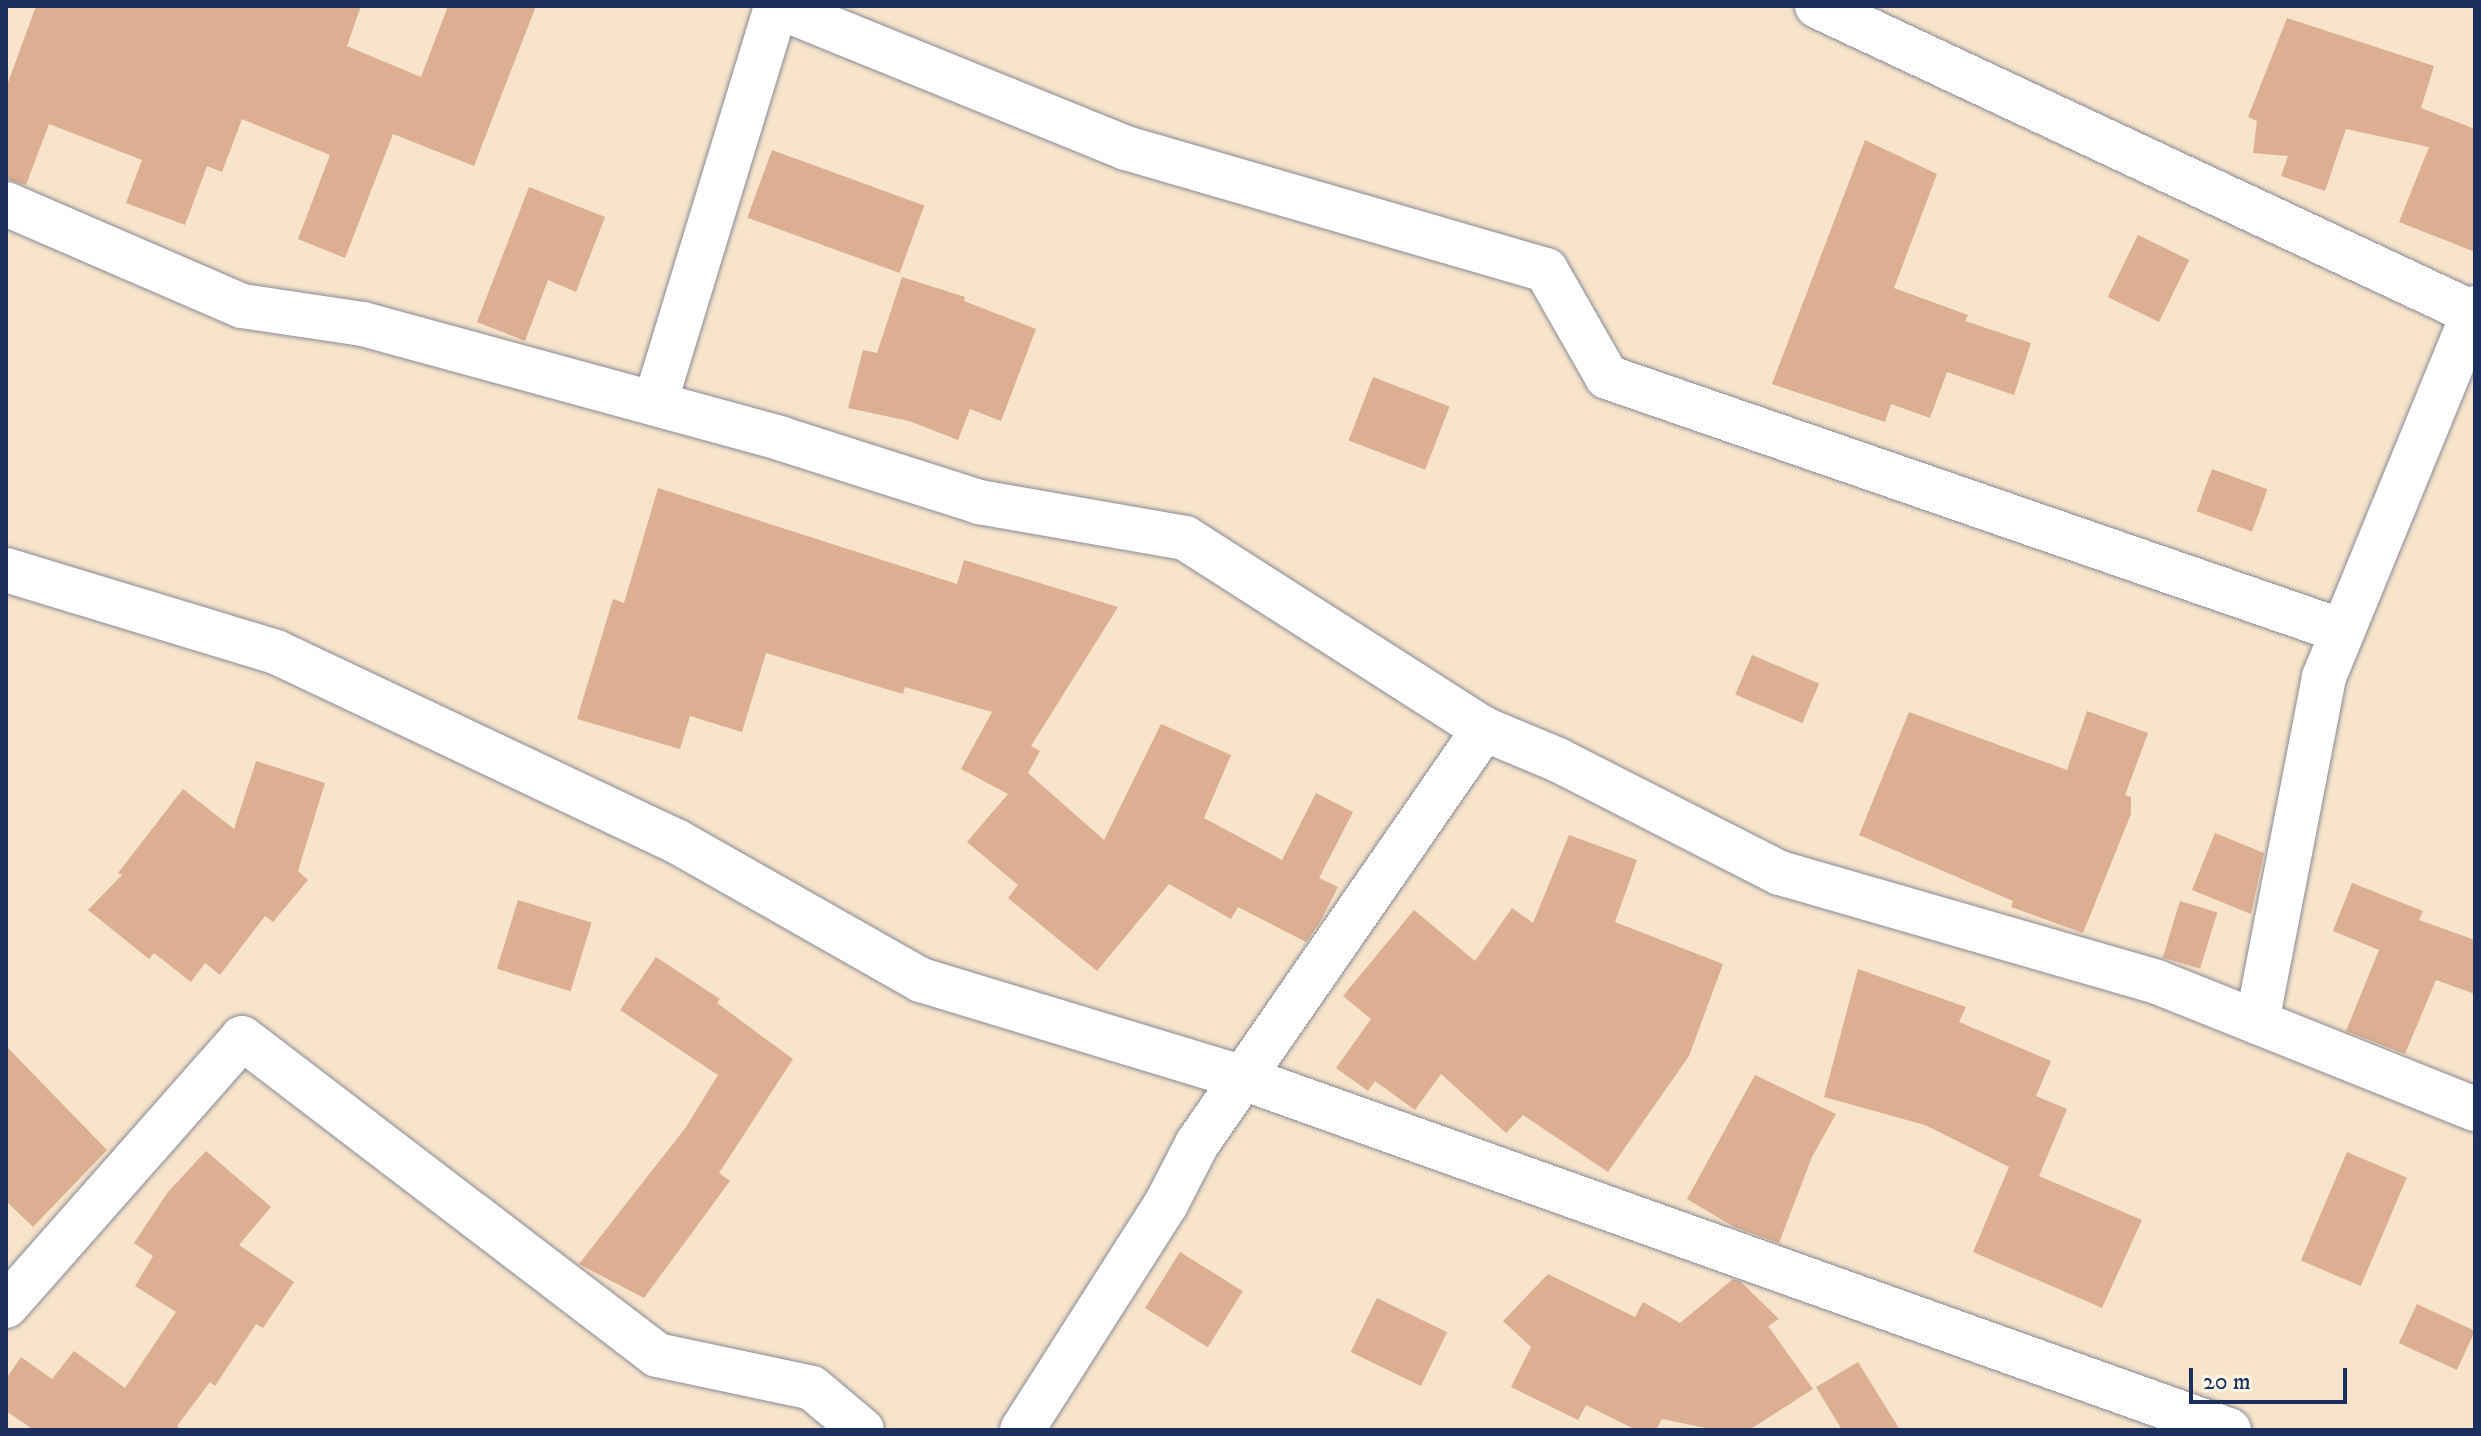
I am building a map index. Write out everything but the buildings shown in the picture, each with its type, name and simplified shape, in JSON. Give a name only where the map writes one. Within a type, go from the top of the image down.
[{"type":"street","points":[[655,403],[776,6],[1126,148],[1546,270],[1607,377],[2342,631]]},
{"type":"street","points":[[1817,6],[2474,310],[2324,677],[2257,1022]]},
{"type":"street","points":[[6,204],[242,306],[363,324],[655,403],[979,502],[1185,538],[1484,729],[1558,760],[1780,873],[2157,982],[2475,1109]]},
{"type":"street","points":[[6,570],[276,652],[676,841],[921,980],[1243,1078],[2229,1430]]},
{"type":"street","points":[[1022,1430],[1243,1078],[1484,729]]},
{"type":"street","points":[[6,1306],[242,1038],[657,1355],[812,1388],[862,1430]]}]
